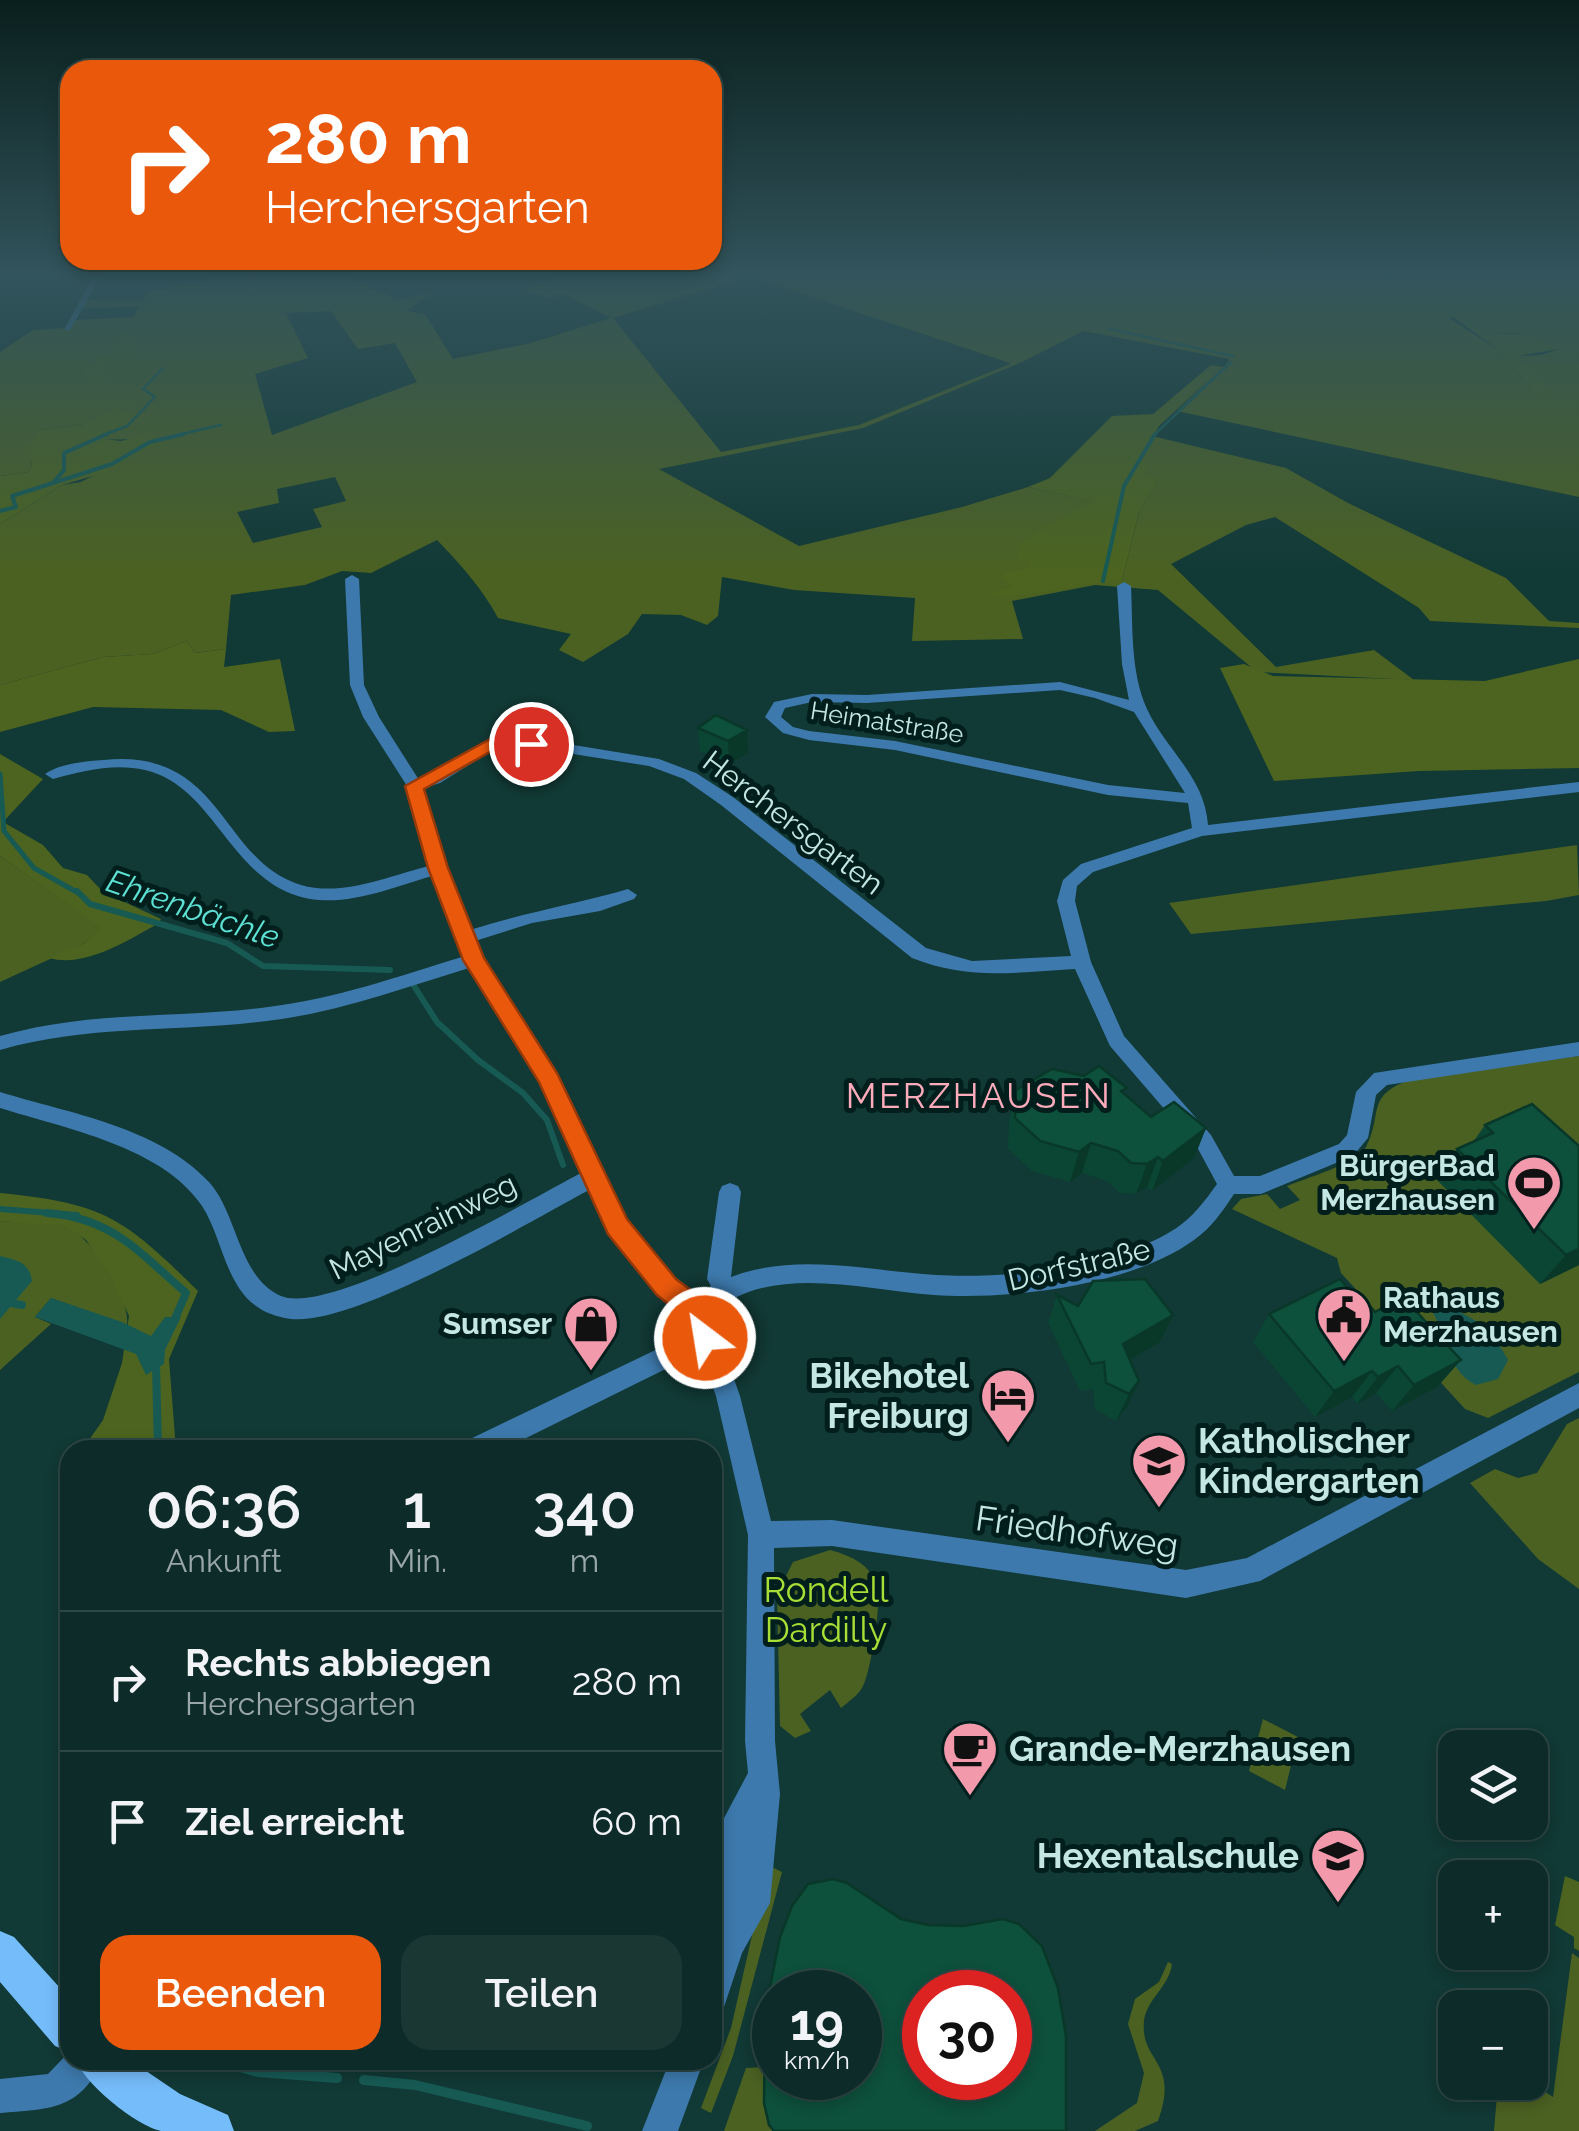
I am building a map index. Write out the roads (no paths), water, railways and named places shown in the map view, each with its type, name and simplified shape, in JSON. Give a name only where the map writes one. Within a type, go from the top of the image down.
[{"type":"main road","points":[[0,1951],[60,2020]]},
{"type":"main road","points":[[108,2070],[168,2114],[212,2131]]},
{"type":"street","points":[[352,579],[357,685],[371,717],[414,786],[438,868],[474,960],[549,1080],[617,1226],[666,1287],[698,1311],[728,1396],[762,1534],[761,1779],[765,1794],[754,1903],[728,1945],[722,1964]]},
{"type":"street","points":[[1124,586],[1132,673],[1140,709],[1190,784],[1200,832]]},
{"type":"street","name":"Heimatstraße","points":[[1140,709],[1099,694],[1060,686],[789,700],[779,705],[773,717],[795,732],[956,758],[1090,790],[1195,798]]},
{"type":"street","name":"Herchersgarten","points":[[414,786],[434,780],[501,738],[653,762],[690,776],[728,801],[919,953],[972,968],[1082,962]]},
{"type":"street","points":[[53,774],[82,766],[118,764],[166,772],[197,797],[251,858],[293,889],[319,894],[438,868]]},
{"type":"street","points":[[1579,787],[1200,832],[1087,868],[1069,884],[1066,900],[1082,962],[1117,1041],[1178,1106],[1204,1141],[1228,1185],[1262,1185],[1346,1150],[1356,1138],[1366,1092],[1382,1078],[1579,1049]]},
{"type":"street","points":[[465,938],[530,917],[600,905],[628,895]]},
{"type":"street","points":[[0,1043],[71,1023],[244,1017],[322,1004],[474,960]]},
{"type":"street","name":"Mayenrainweg","points":[[0,1100],[113,1137],[174,1165],[212,1202],[243,1276],[265,1299],[290,1310],[318,1308],[360,1294],[594,1177]]},
{"type":"street","name":"Dorfstraße","points":[[698,1311],[726,1289],[750,1279],[828,1274],[941,1286],[1001,1284],[1113,1264],[1151,1254],[1185,1234],[1214,1207],[1228,1185]]},
{"type":"street","points":[[726,1289],[719,1278],[730,1192]]},
{"type":"street","points":[[496,1440],[705,1338]]},
{"type":"street","name":"Friedhofweg","points":[[762,1534],[832,1533],[1186,1584],[1250,1570],[1579,1395]]},
{"type":"street","points":[[0,2096],[56,2091],[76,2070]]},
{"type":"street","points":[[660,2131],[683,2070]]},
{"type":"water","points":[[0,1256],[25,1266],[32,1281],[0,1319]]},
{"type":"water","points":[[1429,1295],[1474,1320],[1491,1335],[1508,1360],[1498,1379],[1476,1385],[1457,1368],[1424,1300]]},
{"type":"water","points":[[51,1298],[151,1336],[165,1317],[181,1317],[165,1350],[164,1364],[146,1375],[136,1354],[35,1317]]},
{"type":"waterway","name":"Ehrenbächle","points":[[101,436],[127,426],[155,397],[143,389],[157,374]]},
{"type":"waterway","points":[[1155,434],[1218,374]]},
{"type":"waterway","points":[[173,436],[221,425]]},
{"type":"waterway","name":"Ehrenbächle","points":[[53,483],[64,470],[64,453],[107,434]]},
{"type":"waterway","points":[[53,483],[112,464],[150,442],[184,434]]},
{"type":"waterway","points":[[1103,581],[1124,486],[1155,434]]},
{"type":"waterway","name":"Ehrenbächle","points":[[0,511],[16,507],[12,496],[53,483]]},
{"type":"waterway","name":"Ehrenbächle","points":[[0,774],[4,831],[34,868],[80,894]]},
{"type":"waterway","name":"Ehrenbächle","points":[[77,891],[80,894]]},
{"type":"waterway","name":"Ehrenbächle","points":[[80,894],[90,904],[227,943],[263,966],[390,970]]},
{"type":"waterway","name":"Ehrenbächle","points":[[414,986],[437,1022],[478,1060],[523,1093],[547,1120],[563,1165]]},
{"type":"waterway","points":[[0,1209],[77,1215]]},
{"type":"waterway","points":[[47,1213],[90,1222],[139,1251],[186,1293],[174,1321]]},
{"type":"waterway","points":[[0,1301],[22,1305]]},
{"type":"waterway","points":[[156,1364],[158,1440]]},
{"type":"waterway","points":[[251,2070],[337,2078]]},
{"type":"waterway","points":[[364,2080],[415,2085],[587,2126]]},
{"type":"place","name":"BürgerBad Merzhausen","points":[[1534,1232]]},
{"type":"place","name":"Rathaus Merzhausen","points":[[1344,1364]]},
{"type":"place","name":"Sumser","points":[[591,1373]]},
{"type":"place","name":"Bikehotel Freiburg","points":[[1008,1445]]},
{"type":"place","name":"Katholischer Kindergarten","points":[[1159,1510]]},
{"type":"place","name":"Grande-Merzhausen","points":[[970,1798]]},
{"type":"place","name":"Hexentalschule","points":[[1338,1905]]},
{"type":"district","name":"MERZHAUSEN","points":[[979,1096]]},
{"type":"park label","name":"Rondell Dardilly","points":[[826,1610]]}]
